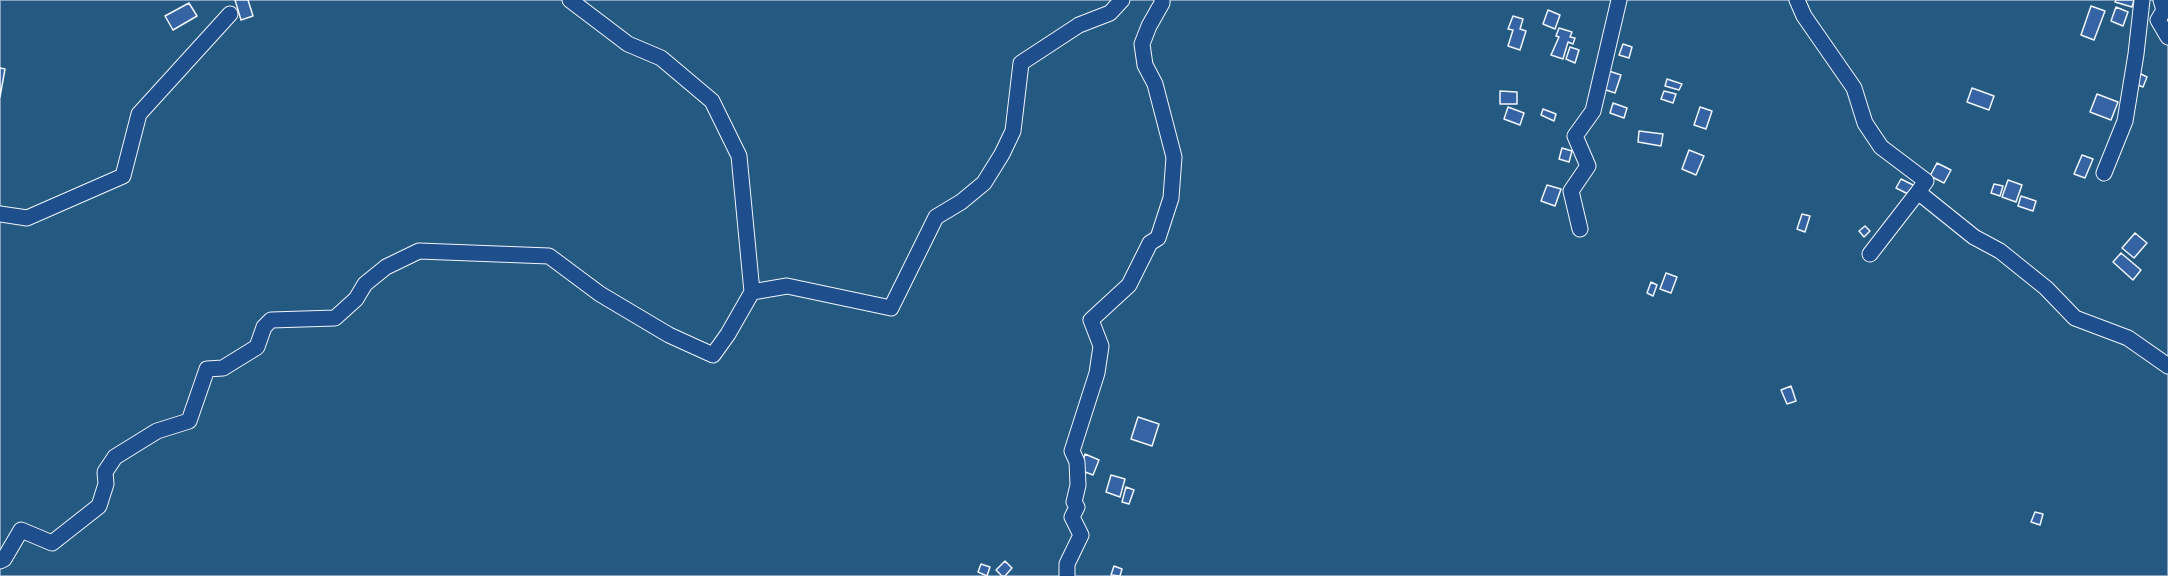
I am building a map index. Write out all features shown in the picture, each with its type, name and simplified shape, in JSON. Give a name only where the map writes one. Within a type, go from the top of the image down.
[{"type":"street","points":[[0,561],[4,559],[21,530],[52,543],[99,506],[106,484],[105,472],[115,457],[158,431],[189,421],[207,369],[223,368],[257,347],[264,327],[271,320],[335,318],[356,299],[365,284],[386,267],[419,251],[549,256],[610,300],[669,335],[713,355],[752,292],[739,156],[712,101],[661,58],[628,44],[570,0]]},
{"type":"street","points":[[752,292],[787,286],[891,308],[936,217],[961,202],[984,183],[1002,154],[1013,131],[1021,63],[1079,25],[1110,14],[1122,0]]},
{"type":"street","points":[[1066,576],[1067,564],[1081,535],[1072,518],[1077,507],[1074,501],[1078,485],[1077,462],[1072,452],[1097,373],[1101,346],[1091,320],[1129,285],[1149,243],[1158,238],[1171,198],[1174,157],[1155,84],[1145,65],[1142,44],[1162,0]]},
{"type":"street","points":[[1580,229],[1571,191],[1588,166],[1575,136],[1593,111],[1619,0]]},
{"type":"street","points":[[1797,0],[1804,16],[1854,88],[1865,123],[1881,147],[1926,181],[1870,254]]},
{"type":"street","points":[[2104,173],[2125,121],[2142,0]]},
{"type":"street","points":[[2161,0],[2164,10],[2158,20],[2168,37]]},
{"type":"street","points":[[0,214],[27,218],[123,176],[139,114],[230,14]]},
{"type":"street","points":[[1918,192],[1974,237],[2000,251],[2046,288],[2075,318],[2128,338],[2168,366]]},
{"type":"shaded area","points":[[0,0],[2168,0],[2168,576],[0,576]]},
{"type":"building","points":[[235,0],[248,0],[253,16],[241,20]]},
{"type":"building","points":[[2116,0],[2134,0],[2132,7],[2115,2]]},
{"type":"building","points":[[189,3],[197,16],[173,30],[165,16]]},
{"type":"building","points":[[2091,6],[2105,11],[2094,40],[2081,35]]},
{"type":"building","points":[[2116,7],[2128,12],[2123,26],[2111,21]]},
{"type":"building","points":[[1548,10],[1560,15],[1555,29],[1543,24]]},
{"type":"building","points":[[1513,16],[1523,19],[1520,29],[1526,31],[1520,50],[1508,46],[1513,30],[1508,29]]},
{"type":"building","points":[[1559,28],[1572,32],[1570,37],[1575,38],[1573,44],[1568,42],[1563,59],[1551,55],[1559,37],[1556,36]]},
{"type":"building","points":[[1623,44],[1632,47],[1629,58],[1619,55]]},
{"type":"building","points":[[1570,47],[1579,50],[1575,63],[1566,59]]},
{"type":"building","points":[[0,68],[5,69],[0,97]]},
{"type":"building","points":[[1609,71],[1621,75],[1615,93],[1603,89]]},
{"type":"building","points":[[2137,72],[2147,77],[2143,87],[2133,83]]},
{"type":"building","points":[[1667,79],[1682,84],[1679,90],[1665,86]]},
{"type":"building","points":[[1972,88],[1994,96],[1989,110],[1967,102]]},
{"type":"building","points":[[1500,91],[1517,92],[1517,104],[1500,104]]},
{"type":"building","points":[[1664,91],[1676,94],[1673,103],[1661,99]]},
{"type":"building","points":[[2097,94],[2118,102],[2111,120],[2090,112]]},
{"type":"building","points":[[1613,103],[1627,108],[1624,118],[1610,113]]},
{"type":"building","points":[[1508,107],[1524,113],[1520,125],[1504,119]]},
{"type":"building","points":[[1700,107],[1712,111],[1706,129],[1694,125]]},
{"type":"building","points":[[1543,109],[1556,114],[1554,121],[1541,115]]},
{"type":"building","points":[[1639,131],[1663,134],[1661,146],[1638,142]]},
{"type":"building","points":[[1562,148],[1572,151],[1569,162],[1559,159]]},
{"type":"building","points":[[1689,150],[1704,156],[1696,175],[1682,169]]},
{"type":"building","points":[[2082,155],[2093,159],[2085,178],[2074,174]]},
{"type":"building","points":[[1937,163],[1951,170],[1944,183],[1930,176]]},
{"type":"building","points":[[1901,179],[1915,186],[1910,195],[1896,188]]},
{"type":"building","points":[[2008,180],[2022,185],[2016,202],[2002,197]]},
{"type":"building","points":[[1994,184],[2003,186],[2000,196],[1991,193]]},
{"type":"building","points":[[1547,185],[1561,189],[1555,206],[1541,201]]},
{"type":"building","points":[[2021,196],[2036,201],[2033,211],[2018,206]]},
{"type":"building","points":[[1802,214],[1810,216],[1805,232],[1797,229]]},
{"type":"building","points":[[1865,226],[1870,231],[1864,237],[1859,231]]},
{"type":"building","points":[[2135,233],[2147,243],[2134,258],[2122,248]]},
{"type":"building","points":[[2121,253],[2141,270],[2133,280],[2113,262]]},
{"type":"building","points":[[1666,273],[1677,277],[1671,293],[1660,289]]},
{"type":"building","points":[[1651,282],[1657,285],[1653,296],[1647,293]]},
{"type":"building","points":[[1791,386],[1796,401],[1787,404],[1781,390]]},
{"type":"building","points":[[1138,417],[1159,424],[1152,446],[1131,439]]},
{"type":"building","points":[[1085,454],[1099,460],[1093,475],[1080,470]]},
{"type":"building","points":[[1111,475],[1125,479],[1120,497],[1106,492]]},
{"type":"building","points":[[1126,487],[1134,490],[1129,504],[1122,502]]},
{"type":"building","points":[[2035,512],[2043,514],[2040,525],[2031,522]]},
{"type":"building","points":[[1005,561],[1012,568],[1005,576],[1002,576],[996,570]]},
{"type":"building","points":[[981,564],[990,567],[987,576],[978,572]]},
{"type":"building","points":[[1114,566],[1122,569],[1120,576],[1111,575]]}]
